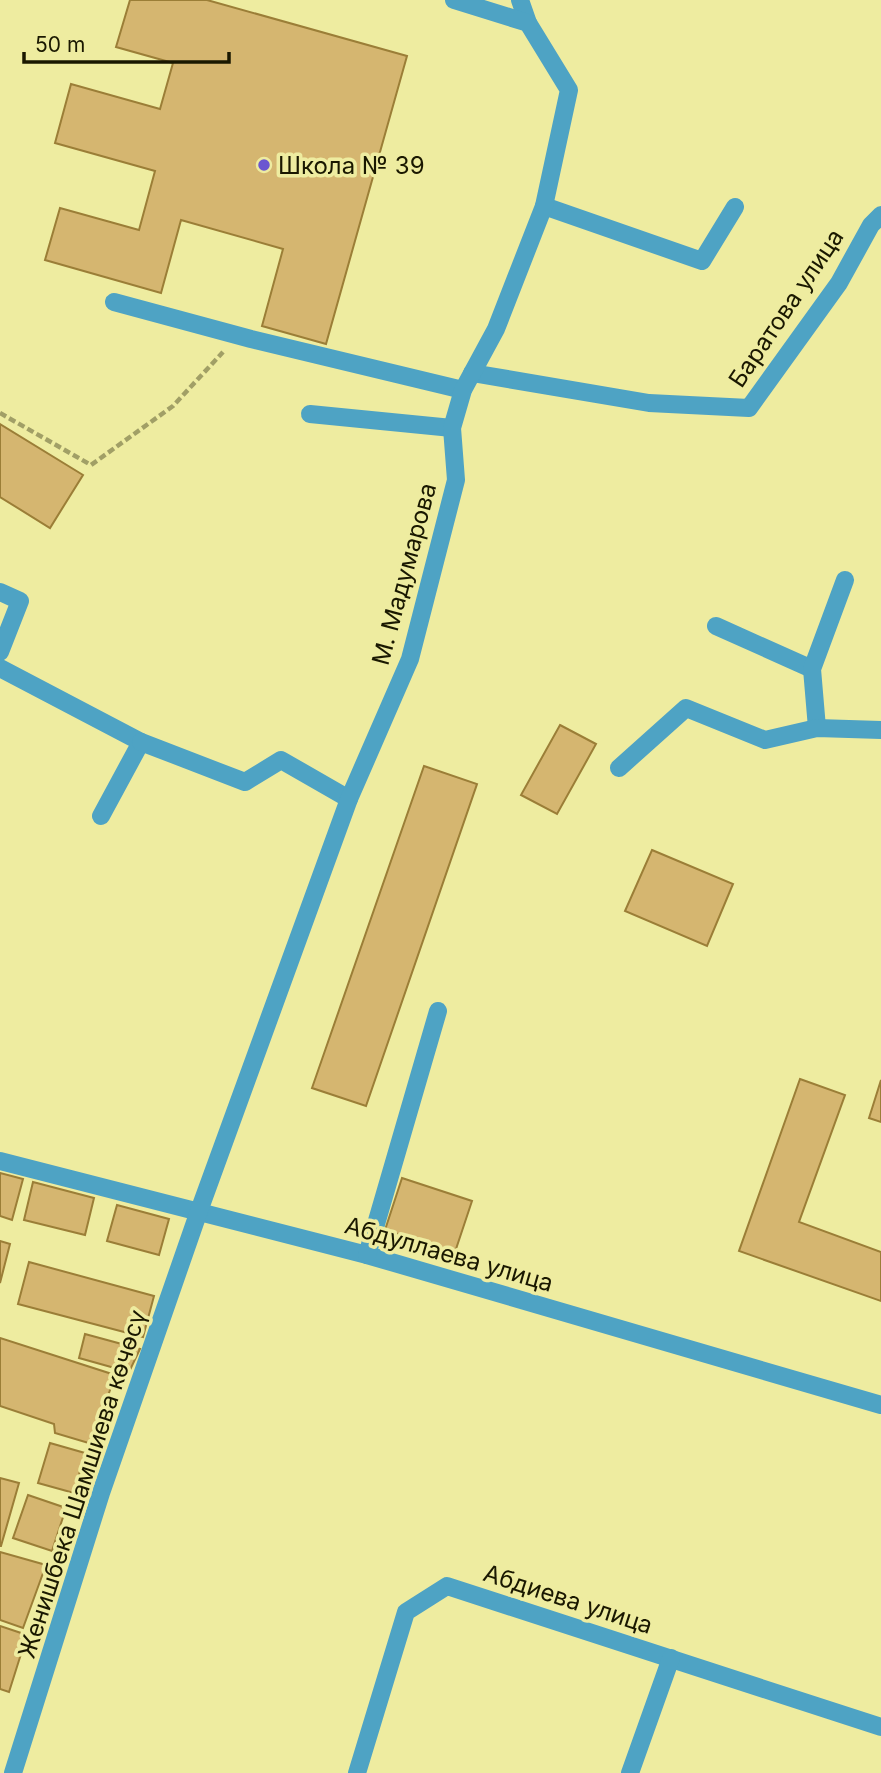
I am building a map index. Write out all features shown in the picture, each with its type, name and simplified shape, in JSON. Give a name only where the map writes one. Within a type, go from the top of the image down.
[{"type":"street","points":[[454,0],[528,23]]},
{"type":"street","name":"М. Мадумарова","points":[[199,1211],[349,799],[410,659],[456,480],[452,428],[463,390],[496,329],[544,206],[569,90],[528,23],[520,0]]},
{"type":"street","points":[[544,206],[702,261],[735,207]]},
{"type":"street","name":"Баратова улица","points":[[472,373],[649,403],[749,408],[839,283],[871,225],[881,215]]},
{"type":"street","points":[[114,302],[238,336],[463,390]]},
{"type":"street","points":[[310,414],[452,428]]},
{"type":"street","points":[[817,728],[812,669],[845,580]]},
{"type":"street","points":[[0,592],[20,601],[0,652]]},
{"type":"street","points":[[716,626],[812,669]]},
{"type":"street","points":[[0,668],[141,741],[245,782],[281,760],[349,799]]},
{"type":"street","points":[[619,768],[687,708],[765,740],[817,728],[881,730]]},
{"type":"street","points":[[101,816],[141,741]]},
{"type":"street","points":[[367,1255],[438,1011]]},
{"type":"street","name":"Абдуллаева улица","points":[[0,1161],[81,1184],[199,1211],[367,1255],[881,1405]]},
{"type":"street","name":"Женишбека Шамшиева көчөсү","points":[[13,1773],[101,1493],[199,1211]]},
{"type":"street","name":"Абдиева улица","points":[[356,1773],[406,1612],[447,1586],[881,1727]]},
{"type":"street","points":[[630,1773],[671,1658]]},
{"type":"path","points":[[0,412],[92,465],[173,406],[238,336]]},
{"type":"building","points":[[130,0],[207,0],[407,56],[326,344],[262,326],[283,249],[181,220],[161,293],[45,260],[60,208],[139,230],[155,171],[55,143],[71,84],[160,109],[173,63],[116,47]]},
{"type":"building","points":[[0,424],[83,475],[50,528],[0,497]]},
{"type":"building","points":[[560,725],[596,744],[557,814],[521,795]]},
{"type":"building","points":[[424,766],[477,784],[366,1106],[312,1088]]},
{"type":"building","points":[[652,850],[733,884],[707,946],[625,911]]},
{"type":"building","points":[[800,1079],[845,1095],[799,1222],[881,1252],[881,1301],[739,1251]]},
{"type":"building","points":[[881,1080],[881,1122],[869,1118]]},
{"type":"building","points":[[0,1173],[23,1179],[12,1220],[0,1216]]},
{"type":"building","points":[[402,1178],[472,1201],[455,1252],[385,1230]]},
{"type":"building","points":[[33,1182],[94,1198],[85,1235],[24,1220]]},
{"type":"building","points":[[117,1205],[169,1219],[159,1255],[107,1241]]},
{"type":"building","points":[[0,1241],[10,1244],[0,1283]]},
{"type":"building","points":[[29,1262],[154,1296],[143,1337],[18,1304]]},
{"type":"building","points":[[85,1334],[140,1349],[129,1372],[79,1358]]},
{"type":"building","points":[[0,1338],[115,1375],[92,1444],[55,1433],[54,1424],[0,1406]]},
{"type":"building","points":[[50,1443],[85,1453],[74,1493],[38,1483]]},
{"type":"building","points":[[0,1478],[19,1483],[1,1546],[0,1546]]},
{"type":"building","points":[[28,1495],[66,1508],[52,1551],[13,1538]]},
{"type":"building","points":[[0,1552],[46,1565],[23,1628],[0,1620]]},
{"type":"building","points":[[0,1626],[27,1635],[9,1692],[0,1689]]},
{"type":"place","name":"Школа № 39","points":[[264,165]]}]
